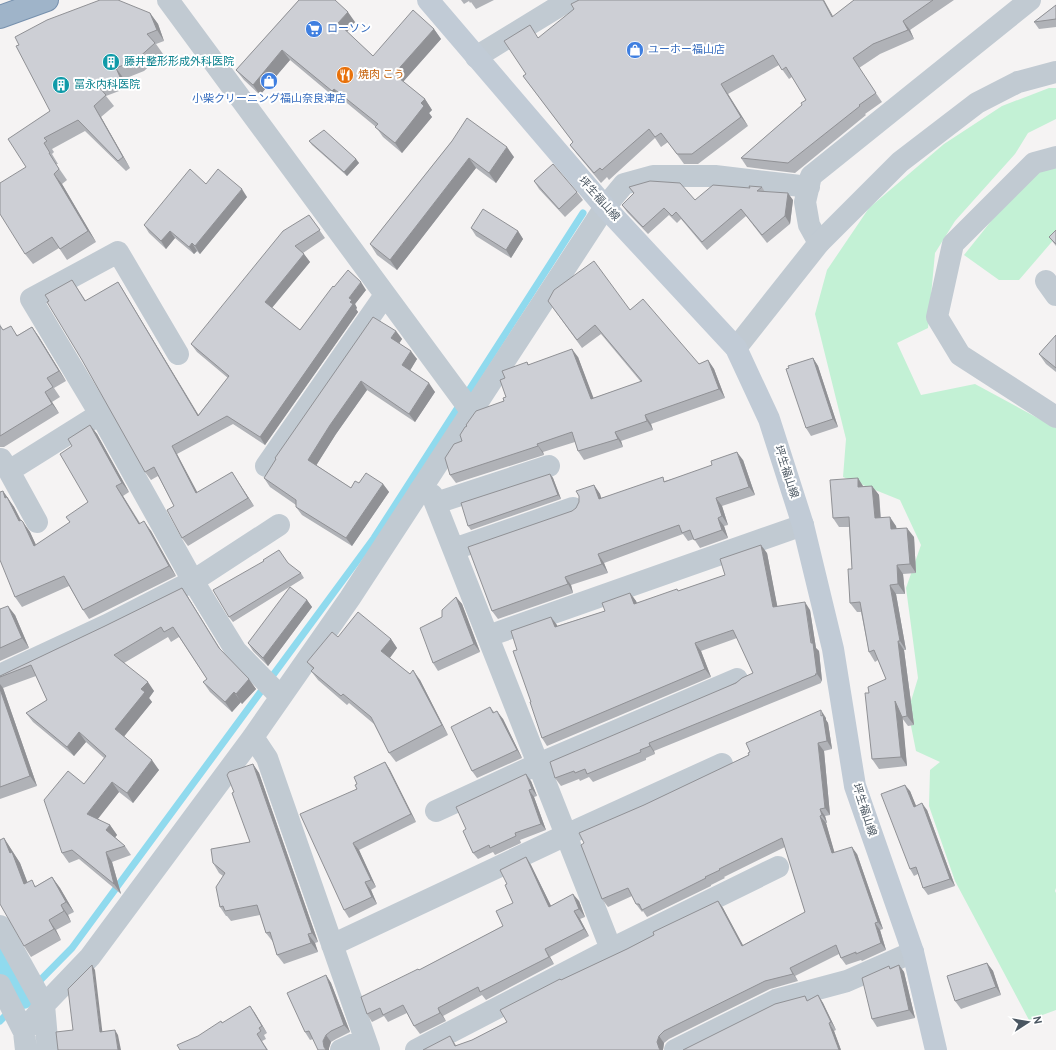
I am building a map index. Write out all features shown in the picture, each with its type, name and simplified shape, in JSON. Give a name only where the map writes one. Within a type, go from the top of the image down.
[{"type":"highway","points":[[0,17],[48,0]]},
{"type":"main road","name":"坪生福山線","points":[[428,0],[476,58],[605,207],[736,348],[768,419],[803,525],[833,649],[854,786],[913,952],[936,1050]]},
{"type":"street","points":[[168,0],[471,410]]},
{"type":"street","points":[[476,58],[569,0]]},
{"type":"street","points":[[819,243],[810,225],[805,202],[811,176],[1030,0]]},
{"type":"street","points":[[736,348],[819,243],[900,162],[977,103],[1018,82],[1056,72]]},
{"type":"street","points":[[1056,157],[1034,163],[953,244],[937,317],[960,355],[1056,417]]},
{"type":"street","points":[[22,1034],[42,1001],[90,957],[253,738],[279,694],[428,496],[471,410],[605,207],[624,184],[653,176],[715,176],[808,187]]},
{"type":"street","points":[[178,354],[118,252],[31,298],[100,414],[193,581],[236,651],[279,694]]},
{"type":"street","points":[[266,466],[385,295]]},
{"type":"street","points":[[37,522],[4,465],[100,414]]},
{"type":"street","points":[[428,496],[549,466]]},
{"type":"street","points":[[428,496],[454,549],[611,949]]},
{"type":"street","points":[[454,549],[572,508]]},
{"type":"street","points":[[0,675],[107,625],[193,581],[279,525]]},
{"type":"street","points":[[488,636],[803,525]]},
{"type":"street","points":[[436,811],[538,764],[737,679]]},
{"type":"street","points":[[253,738],[267,758],[367,1045],[341,1050]]},
{"type":"street","points":[[332,945],[566,835],[722,764]]},
{"type":"street","points":[[416,1050],[611,949],[778,867]]},
{"type":"street","points":[[0,926],[42,1001],[48,1050]]},
{"type":"street","points":[[675,1050],[776,1000],[847,981],[913,952]]},
{"type":"street","points":[[3,992],[22,1034]]},
{"type":"green space","points":[[1049,88],[1056,88],[1056,119],[1028,133],[1015,154],[955,221],[935,253],[928,328],[897,343],[921,395],[975,384],[1056,428],[1056,1010],[1029,1020],[955,881],[929,806],[930,770],[940,762],[916,751],[908,711],[918,678],[906,588],[921,545],[900,500],[843,477],[846,439],[815,314],[827,270],[869,208],[944,144],[1002,106]]},
{"type":"green space","points":[[1056,163],[1056,237],[1019,280],[999,280],[964,255],[1012,195],[1037,167]]},
{"type":"building","points":[[100,0],[118,0],[150,13],[157,30],[147,34],[155,43],[136,60],[116,68],[120,77],[97,85],[106,95],[94,106],[123,157],[118,161],[78,120],[44,138],[47,141],[44,143],[59,169],[54,174],[88,231],[60,249],[52,237],[25,254],[0,214],[0,183],[26,167],[8,139],[50,111],[16,46],[19,45],[15,37],[47,20]]},
{"type":"building","points":[[299,0],[335,0],[348,12],[338,23],[373,56],[413,10],[434,29],[394,74],[425,99],[421,103],[424,106],[395,143],[375,127],[378,124],[334,89],[332,91],[282,50],[253,85],[236,70]]},
{"type":"building","points":[[579,0],[823,0],[832,17],[854,0],[933,0],[903,21],[908,30],[873,44],[853,58],[876,93],[788,163],[741,158],[806,100],[786,67],[782,70],[773,55],[721,84],[741,117],[692,154],[677,154],[661,133],[655,137],[649,129],[602,170],[600,168],[594,173],[570,145],[573,142],[523,76],[526,74],[504,41],[530,25],[538,38],[574,9],[571,4]]},
{"type":"building","points":[[1056,5],[1056,19],[1034,22]]},
{"type":"building","points":[[467,118],[507,147],[489,173],[469,158],[390,260],[370,244],[452,141]]},
{"type":"building","points":[[324,130],[356,159],[344,172],[309,141]]},
{"type":"building","points":[[553,164],[577,192],[559,209],[534,181]]},
{"type":"building","points":[[190,169],[206,184],[218,169],[242,189],[195,246],[192,243],[189,247],[170,231],[161,241],[144,225]]},
{"type":"building","points":[[650,181],[680,183],[695,200],[713,185],[750,188],[749,186],[762,187],[757,191],[788,193],[785,216],[762,235],[741,209],[702,242],[676,212],[672,216],[664,208],[643,227],[622,205],[634,193],[629,187]]},
{"type":"building","points":[[483,209],[518,231],[506,250],[471,228]]},
{"type":"building","points":[[309,215],[320,230],[295,246],[304,254],[265,302],[300,330],[333,286],[334,287],[348,270],[361,282],[349,298],[352,300],[350,302],[353,304],[260,437],[227,416],[172,446],[196,493],[232,472],[248,498],[182,538],[167,510],[174,506],[154,467],[145,472],[82,360],[47,302],[49,301],[45,295],[72,280],[85,301],[118,282],[198,416],[229,376],[191,344],[283,231]]},
{"type":"building","points":[[1056,230],[1056,244],[1049,237]]},
{"type":"building","points":[[594,261],[630,310],[643,299],[699,364],[708,360],[719,389],[645,415],[647,421],[615,432],[618,439],[578,451],[572,432],[537,444],[538,446],[450,475],[445,458],[454,444],[462,441],[460,435],[476,411],[504,401],[503,398],[506,397],[500,380],[505,378],[502,371],[527,362],[528,365],[572,349],[591,399],[642,381],[595,325],[577,340],[548,301],[554,290]]},
{"type":"building","points":[[373,317],[396,331],[391,338],[411,351],[402,365],[429,383],[409,414],[361,381],[330,425],[308,460],[351,488],[355,481],[359,483],[366,473],[383,484],[346,538],[296,507],[296,500],[264,478],[276,459],[275,458]]},
{"type":"building","points":[[0,326],[3,330],[11,326],[17,336],[32,327],[59,371],[47,378],[53,387],[45,392],[52,404],[0,436]]},
{"type":"building","points":[[1056,335],[1056,368],[1039,354]]},
{"type":"building","points":[[813,358],[833,419],[806,428],[786,369],[789,368],[788,366]]},
{"type":"building","points":[[90,425],[122,483],[116,486],[139,524],[144,521],[169,566],[83,610],[64,576],[15,597],[0,560],[0,492],[3,491],[5,498],[7,497],[19,521],[21,520],[23,522],[34,546],[70,522],[66,517],[88,502],[60,454],[72,446],[68,439]]},
{"type":"building","points":[[737,452],[749,487],[716,498],[722,516],[718,518],[722,530],[694,540],[690,530],[682,533],[679,525],[598,554],[602,564],[565,577],[568,584],[492,611],[468,547],[572,511],[576,508],[579,502],[579,496],[576,491],[594,485],[599,499],[663,477],[664,482],[712,465],[711,461]]},
{"type":"building","points":[[550,474],[558,495],[468,526],[461,503]]},
{"type":"building","points":[[858,478],[858,487],[872,486],[875,518],[890,517],[891,529],[907,528],[910,564],[897,565],[898,584],[890,585],[900,641],[898,641],[907,716],[902,717],[895,701],[901,757],[872,759],[865,693],[869,693],[868,687],[886,679],[874,650],[869,652],[860,602],[850,603],[848,569],[852,569],[849,517],[833,518],[830,480]]},
{"type":"building","points":[[761,545],[773,607],[805,602],[817,674],[649,743],[650,746],[640,750],[641,752],[587,774],[585,769],[575,773],[574,771],[555,778],[550,762],[736,683],[742,678],[753,673],[733,630],[695,643],[705,669],[542,738],[513,651],[517,650],[511,631],[551,617],[555,627],[605,611],[602,603],[630,593],[634,604],[677,589],[678,591],[725,575],[720,559]]},
{"type":"building","points":[[279,550],[288,563],[301,573],[229,617],[213,590],[264,561],[263,560]]},
{"type":"building","points":[[290,587],[307,600],[263,658],[248,643]]},
{"type":"building","points":[[182,588],[219,648],[249,679],[236,694],[234,692],[225,702],[203,682],[207,679],[173,627],[164,632],[161,627],[114,655],[148,682],[141,689],[145,692],[115,729],[152,760],[127,793],[112,782],[87,814],[110,825],[106,830],[125,846],[106,852],[114,884],[72,850],[62,853],[44,800],[68,771],[84,784],[106,756],[79,732],[67,747],[26,713],[47,700],[31,665],[0,676]]},
{"type":"building","points":[[456,597],[474,644],[433,663],[420,628],[442,617],[442,610]]},
{"type":"building","points":[[8,606],[22,638],[0,648],[0,609]]},
{"type":"building","points":[[358,612],[391,639],[381,651],[410,674],[413,670],[442,725],[389,753],[371,717],[343,694],[341,696],[311,671],[314,668],[307,662],[332,632],[338,637]]},
{"type":"building","points":[[0,689],[30,776],[0,787]]},
{"type":"building","points":[[490,707],[493,713],[497,711],[517,750],[472,771],[451,727]]},
{"type":"building","points":[[821,710],[827,741],[818,743],[825,808],[820,809],[822,815],[820,816],[832,853],[852,847],[878,922],[875,923],[881,943],[856,954],[856,952],[841,958],[836,945],[790,968],[793,974],[765,981],[664,1031],[659,1036],[657,1042],[660,1050],[423,1050],[450,1036],[455,1046],[472,1040],[507,1022],[500,1010],[560,979],[561,980],[627,949],[654,935],[653,932],[718,901],[742,946],[805,912],[782,838],[719,869],[720,870],[705,877],[706,878],[642,910],[639,904],[636,904],[628,888],[602,899],[581,845],[584,843],[579,833],[644,805],[749,755],[748,753],[750,752],[746,743]]},
{"type":"building","points":[[385,762],[411,814],[353,843],[371,880],[365,882],[372,897],[344,910],[300,814],[357,789],[355,785],[357,784],[354,777]]},
{"type":"building","points":[[253,764],[312,933],[308,934],[311,943],[277,955],[270,932],[266,933],[257,905],[225,911],[223,906],[220,907],[216,887],[225,873],[213,863],[211,849],[250,842],[227,775],[229,772]]},
{"type":"building","points":[[526,774],[532,789],[529,790],[541,824],[515,833],[516,836],[490,848],[489,845],[473,853],[463,831],[466,829],[456,807]]},
{"type":"building","points":[[905,785],[914,807],[922,803],[950,879],[923,888],[916,867],[910,869],[881,794]]},
{"type":"building","points":[[4,838],[10,853],[12,852],[24,884],[32,880],[35,887],[52,877],[66,902],[61,905],[64,911],[49,920],[54,929],[24,946],[0,904],[0,840]]},
{"type":"building","points":[[526,857],[549,907],[573,894],[579,909],[574,911],[584,929],[545,949],[549,957],[480,992],[478,987],[438,1008],[440,1013],[414,1026],[403,1005],[383,1015],[380,1008],[367,1014],[361,997],[418,969],[419,970],[503,926],[496,911],[513,903],[505,885],[507,884],[500,870]]},
{"type":"building","points":[[987,963],[996,987],[955,1001],[947,976]]},
{"type":"building","points":[[92,965],[100,1032],[115,1030],[118,1050],[58,1050],[56,1032],[73,1030],[68,989]]},
{"type":"building","points":[[899,965],[909,1010],[872,1019],[862,978],[889,966],[890,969]]},
{"type":"building","points":[[326,975],[344,1025],[326,1035],[323,1041],[326,1050],[318,1050],[309,1031],[305,1032],[287,993]]},
{"type":"building","points":[[818,995],[831,1022],[829,1023],[839,1050],[683,1050],[775,1004],[805,996],[807,1001]]},
{"type":"building","points":[[250,1006],[262,1026],[259,1028],[261,1031],[257,1034],[267,1050],[180,1050],[177,1045],[198,1036],[221,1021],[222,1023]]},
{"type":"waterway","points":[[0,1021],[72,948],[374,538],[583,213]]},
{"type":"waterway","points":[[0,958],[23,997]]},
{"type":"place","name":"ローソン","points":[[314,29]]},
{"type":"place","name":"ユーホー福山店","points":[[635,50]]},
{"type":"place","name":"藤井整形形成外科医院","points":[[111,62]]},
{"type":"place","name":"焼肉 こう","points":[[345,75]]},
{"type":"place","name":"小柴クリーニング福山奈良津店","points":[[269,81]]},
{"type":"place","name":"冨永内科医院","points":[[61,85]]}]
